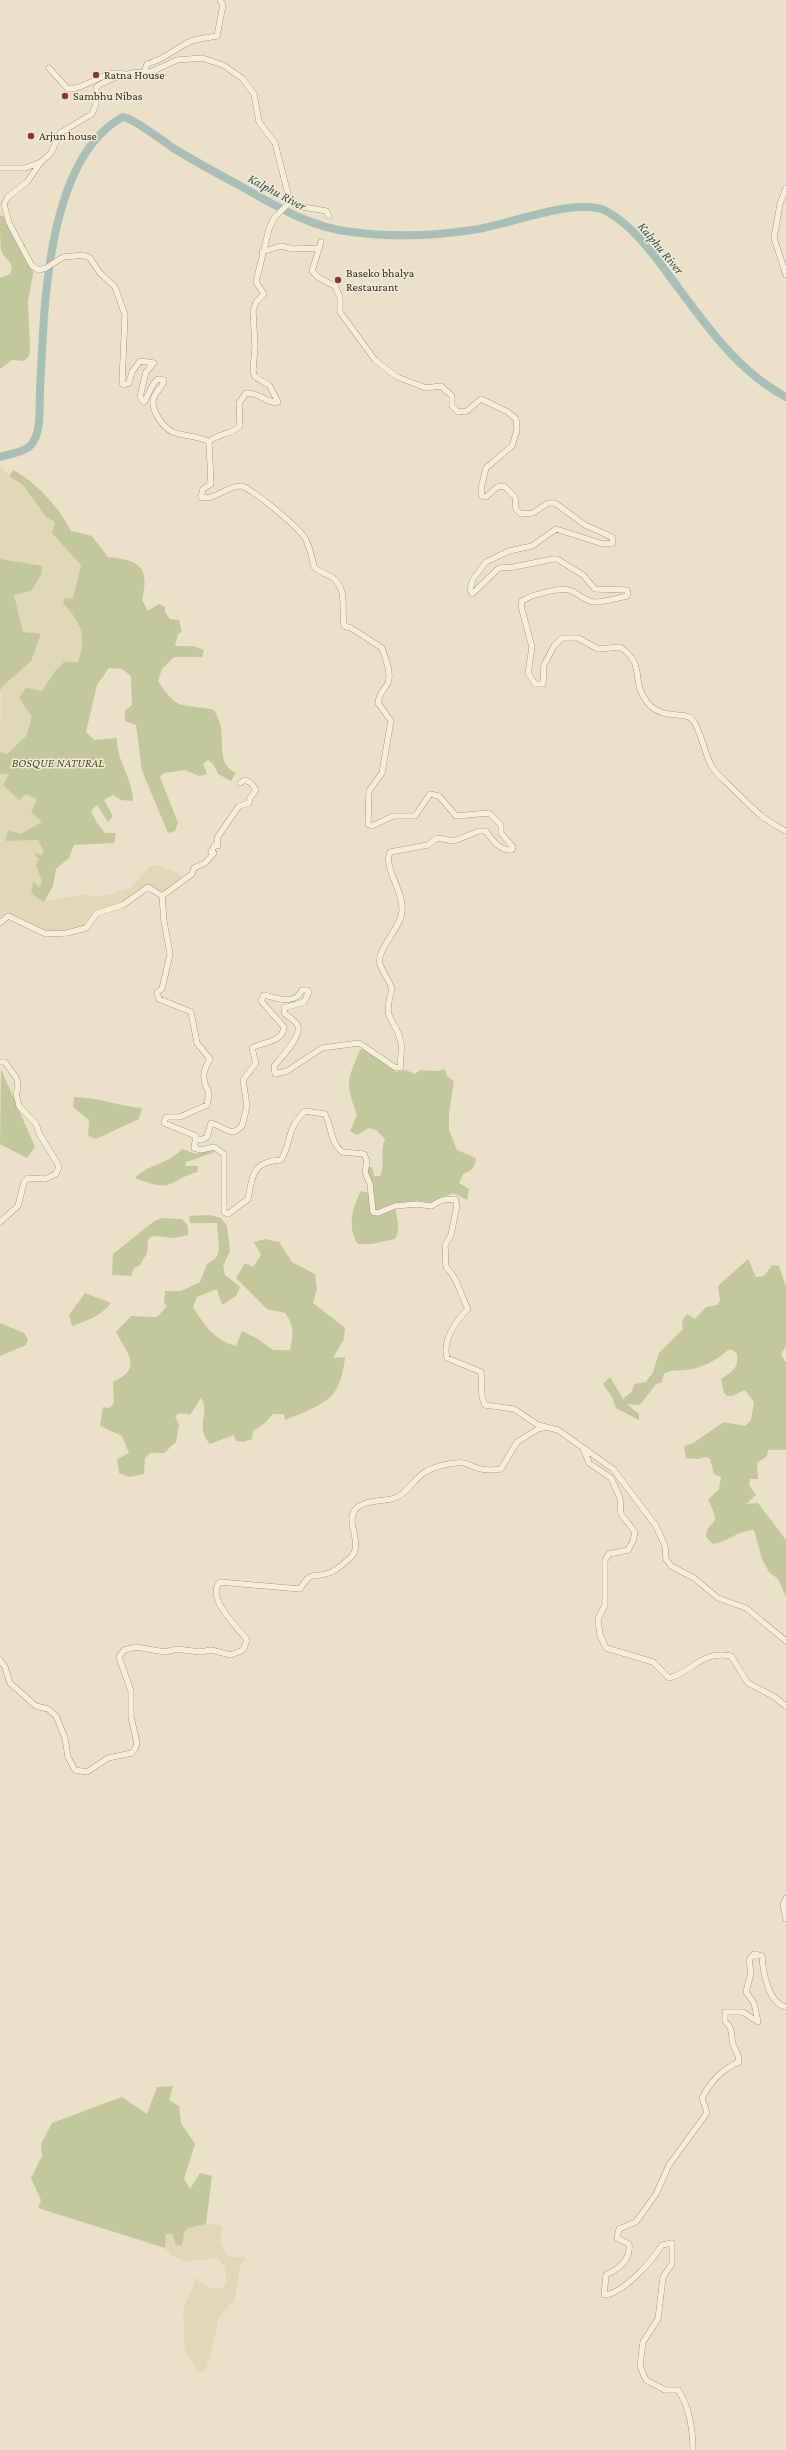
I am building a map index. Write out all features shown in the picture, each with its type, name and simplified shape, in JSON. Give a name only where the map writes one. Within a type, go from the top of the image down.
[{"type":"street","points":[[146,70],[148,64],[157,62],[188,42],[217,36],[223,5],[220,0]]},
{"type":"street","points":[[209,442],[199,437],[172,432],[158,418],[153,408],[154,397],[164,380],[158,379],[144,402],[142,400],[140,397],[146,372],[154,363],[140,361],[132,372],[129,383],[124,386],[122,379],[124,355],[123,307],[115,287],[100,273],[90,258],[84,255],[63,257],[46,268],[39,270],[32,266],[16,239],[4,209],[5,200],[27,182],[41,162],[51,153],[60,133],[92,114],[96,104],[96,88],[124,75],[146,70],[152,72],[177,60],[202,58],[223,65],[242,78],[254,94],[258,122],[276,142],[290,202]]},
{"type":"street","points":[[49,68],[68,88],[87,86],[112,73],[124,75]]},
{"type":"street","points":[[0,168],[25,168],[41,162]]},
{"type":"street","points":[[786,188],[780,204],[774,238],[786,275]]},
{"type":"street","points":[[290,202],[300,207],[326,211],[329,216]]},
{"type":"street","points":[[209,442],[212,439],[233,432],[240,426],[239,403],[244,394],[257,393],[273,402],[278,402],[269,385],[255,377],[253,371],[255,346],[252,314],[256,302],[264,294],[256,282],[262,252],[274,218],[290,202]]},
{"type":"street","points":[[262,252],[281,246],[293,249],[320,245],[312,271],[319,278],[335,286],[340,297],[340,312],[375,360],[397,377],[426,388],[441,386],[452,396],[452,406],[458,412],[467,411],[481,399],[508,412],[516,419],[517,430],[512,446],[486,468],[481,489],[482,496],[488,496],[497,487],[504,486],[515,497],[516,509],[521,514],[533,513],[548,503],[555,503],[585,525],[612,537],[613,543],[603,544],[556,529],[532,546],[509,551],[486,562],[473,579],[470,590],[472,594],[499,568],[514,568],[557,559],[583,575],[595,589],[627,590],[627,596],[595,603],[586,601],[571,591],[559,589],[529,596],[522,601],[521,606],[532,646],[528,673],[535,684],[543,684],[544,665],[554,646],[562,638],[578,638],[598,648],[620,647],[635,661],[638,672],[639,688],[646,700],[656,712],[669,715],[684,715],[693,720],[712,767],[757,814],[786,831]]},
{"type":"street","points":[[196,1139],[201,1140],[207,1137],[211,1123],[217,1125],[222,1130],[234,1132],[242,1126],[247,1106],[243,1080],[256,1063],[252,1048],[276,1040],[284,1031],[284,1027],[261,1001],[264,995],[292,1000],[297,998],[302,990],[307,990],[309,992],[304,1002],[284,1008],[285,1014],[296,1023],[298,1029],[294,1042],[274,1066],[275,1074],[287,1071],[322,1048],[359,1043],[396,1068],[401,1067],[401,1043],[388,1018],[387,1008],[392,989],[380,963],[381,949],[394,934],[402,910],[400,891],[387,862],[390,852],[428,845],[437,838],[454,841],[479,831],[486,831],[493,841],[507,850],[512,850],[513,847],[501,833],[501,825],[489,813],[456,816],[439,796],[430,794],[415,816],[393,816],[372,826],[368,824],[369,791],[382,773],[391,721],[378,702],[380,694],[388,682],[389,676],[382,648],[351,628],[344,626],[343,595],[340,585],[332,578],[314,567],[311,554],[303,536],[273,507],[241,486],[235,486],[224,493],[201,497],[203,489],[211,484],[209,442]]},
{"type":"street","points":[[162,896],[192,874],[194,868],[205,863],[214,853],[210,852],[215,845],[218,846],[217,838],[239,806],[249,802],[256,790],[251,783],[245,780],[240,783]]},
{"type":"street","points":[[0,923],[8,916],[46,934],[67,933],[86,928],[96,913],[123,905],[148,887],[162,896]]},
{"type":"street","points":[[162,896],[164,921],[170,954],[162,990],[157,992],[159,999],[191,1012],[197,1043],[210,1059],[203,1070],[204,1083],[209,1093],[207,1105],[180,1117],[166,1117],[164,1123],[196,1136],[194,1148],[201,1150],[214,1147],[224,1154],[224,1212],[228,1214],[248,1199],[254,1172],[262,1163],[281,1160],[287,1150],[289,1134],[294,1122],[304,1111],[325,1114],[331,1125],[332,1139],[342,1152],[364,1154],[367,1161],[366,1172],[370,1184],[373,1212],[378,1213],[395,1206],[417,1204],[431,1206],[442,1200],[455,1199],[457,1205],[451,1235],[445,1245],[446,1267],[455,1277],[461,1296],[468,1308],[457,1320],[452,1334],[448,1338],[445,1352],[447,1358],[481,1372],[482,1397],[485,1405],[514,1409],[538,1425],[558,1430],[614,1469],[637,1499],[646,1516],[656,1526],[665,1546],[666,1558],[671,1566],[694,1578],[718,1598],[746,1608],[786,1641]]},
{"type":"street","points":[[0,1062],[5,1062],[17,1079],[18,1088],[16,1093],[19,1106],[36,1124],[40,1136],[59,1166],[56,1174],[46,1179],[28,1178],[24,1182],[22,1198],[18,1206],[0,1222]]},
{"type":"street","points":[[0,1660],[5,1667],[10,1683],[36,1706],[48,1709],[56,1716],[65,1738],[68,1757],[75,1770],[88,1772],[108,1758],[132,1752],[137,1743],[131,1718],[131,1691],[119,1657],[124,1650],[136,1647],[165,1652],[177,1649],[200,1652],[211,1650],[220,1653],[236,1654],[243,1650],[247,1640],[217,1602],[215,1594],[217,1585],[220,1582],[300,1589],[307,1578],[312,1575],[328,1574],[352,1556],[355,1548],[352,1517],[355,1509],[364,1504],[396,1498],[411,1488],[420,1475],[431,1469],[464,1462],[482,1469],[501,1470],[517,1442],[538,1429],[546,1427]]},
{"type":"street","points":[[582,1448],[588,1463],[611,1478],[620,1498],[621,1514],[635,1532],[633,1541],[628,1550],[609,1554],[605,1560],[606,1605],[598,1619],[600,1635],[606,1648],[653,1662],[669,1678],[681,1675],[699,1660],[718,1653],[731,1656],[748,1683],[773,1696],[786,1706]]},
{"type":"street","points":[[786,1898],[783,1905],[786,1919]]},
{"type":"street","points":[[693,2450],[693,2432],[689,2424],[686,2401],[678,2390],[665,2390],[646,2380],[640,2366],[643,2342],[658,2319],[663,2277],[672,2264],[672,2243],[662,2245],[653,2258],[628,2282],[609,2295],[604,2295],[604,2283],[606,2275],[618,2270],[630,2250],[629,2244],[617,2238],[618,2229],[636,2222],[656,2194],[669,2165],[698,2128],[707,2113],[702,2098],[710,2084],[725,2068],[739,2062],[739,2055],[733,2044],[732,2030],[725,2020],[725,2012],[743,2012],[758,2022],[754,2003],[746,1992],[751,1973],[749,1960],[754,1954],[762,1956],[767,1989],[781,2006],[786,2007]]},
{"type":"shaded area","points":[[0,466],[9,476],[24,486],[46,517],[55,522],[81,565],[73,599],[63,602],[76,616],[84,645],[78,662],[55,671],[42,691],[26,689],[32,717],[26,736],[7,754],[0,752],[1,688],[12,679],[41,634],[23,633],[14,595],[0,559]]},
{"type":"shaded area","points":[[9,773],[19,800],[26,794],[38,799],[42,822],[6,841],[38,840],[44,853],[35,855],[39,858],[36,865],[42,882],[39,887],[33,881],[31,895],[44,902],[84,894],[97,897],[110,894],[130,888],[150,867],[155,865],[177,872],[184,880],[162,896],[147,887],[123,905],[97,913],[86,928],[46,934],[8,916],[0,923],[0,774]]},
{"type":"shaded area","points":[[206,2224],[220,2225],[222,2228],[220,2240],[224,2251],[229,2257],[245,2257],[240,2267],[234,2302],[227,2307],[218,2320],[212,2350],[206,2369],[201,2372],[198,2371],[185,2350],[183,2310],[193,2287],[194,2277],[209,2288],[221,2289],[226,2283],[225,2267],[217,2257],[206,2260],[185,2261],[172,2256],[165,2248],[166,2234],[172,2233],[181,2246],[184,2232],[188,2228]]},
{"type":"green space","points":[[0,215],[3,216],[14,238],[24,243],[34,269],[28,301],[29,356],[24,361],[12,360],[0,369],[0,278],[10,274],[12,266],[1,250]]},
{"type":"green space","name":"BOSQUE NATURAL","points":[[13,470],[30,481],[46,496],[60,513],[71,531],[92,536],[108,557],[128,560],[140,567],[145,580],[142,600],[148,611],[159,604],[165,607],[165,612],[170,619],[179,620],[182,632],[178,634],[175,646],[193,646],[204,650],[202,657],[174,657],[162,669],[158,681],[171,698],[177,703],[214,710],[221,728],[222,754],[226,765],[236,773],[231,781],[218,774],[213,764],[208,760],[203,764],[207,774],[199,776],[185,770],[164,773],[160,777],[178,823],[175,831],[168,833],[142,771],[136,725],[125,721],[125,711],[132,705],[131,676],[122,669],[109,668],[97,685],[86,732],[94,740],[117,738],[119,754],[130,785],[133,801],[121,800],[113,795],[104,800],[113,816],[108,822],[97,805],[91,811],[97,823],[105,833],[116,833],[114,843],[74,845],[69,858],[56,869],[53,886],[44,902],[31,894],[33,881],[39,887],[42,882],[36,865],[39,858],[35,856],[36,853],[41,855],[44,852],[38,840],[6,841],[8,830],[20,834],[42,822],[31,812],[37,799],[26,794],[19,800],[3,785],[9,774],[0,774],[0,752],[7,754],[26,736],[32,717],[19,698],[26,688],[42,691],[55,671],[64,662],[78,662],[82,645],[81,630],[74,617],[63,603],[65,598],[73,598],[81,565],[52,533],[55,522],[46,517],[24,486],[9,476]]},
{"type":"green space","points":[[0,559],[42,566],[41,575],[31,591],[14,595],[23,632],[41,634],[31,661],[1,688],[0,694]]},
{"type":"green space","points":[[367,1048],[384,1057],[395,1072],[406,1070],[415,1074],[420,1070],[437,1071],[445,1069],[447,1076],[454,1081],[449,1113],[449,1130],[457,1150],[476,1158],[475,1164],[469,1172],[463,1174],[459,1183],[469,1189],[467,1200],[453,1193],[428,1204],[414,1203],[387,1210],[373,1210],[367,1167],[372,1167],[374,1176],[380,1176],[382,1171],[383,1144],[385,1139],[376,1130],[369,1128],[357,1135],[350,1131],[357,1115],[349,1088],[350,1075],[360,1050]]},
{"type":"green space","points":[[1,1069],[35,1147],[27,1158],[0,1144]]},
{"type":"green space","points":[[74,1097],[91,1098],[142,1108],[139,1119],[96,1139],[88,1136],[89,1120],[73,1107]]},
{"type":"green space","points":[[212,1148],[215,1152],[186,1162],[185,1166],[198,1166],[197,1172],[168,1185],[156,1185],[135,1178],[140,1173],[171,1158],[182,1149],[196,1154]]},
{"type":"green space","points":[[361,1191],[369,1193],[372,1214],[395,1208],[398,1231],[395,1239],[372,1244],[358,1244],[353,1232],[352,1218],[355,1204]]},
{"type":"green space","points":[[210,1215],[221,1218],[227,1226],[230,1251],[223,1266],[225,1275],[240,1287],[236,1296],[222,1305],[217,1289],[197,1297],[193,1307],[206,1326],[222,1340],[236,1346],[242,1331],[258,1339],[273,1350],[290,1350],[292,1326],[285,1313],[267,1309],[236,1278],[245,1263],[253,1267],[261,1255],[254,1242],[265,1239],[279,1242],[292,1262],[315,1274],[317,1289],[313,1303],[345,1328],[344,1339],[333,1358],[345,1357],[343,1371],[334,1393],[325,1401],[305,1412],[285,1420],[284,1414],[273,1414],[265,1423],[253,1431],[252,1439],[243,1442],[236,1441],[234,1435],[210,1444],[203,1431],[204,1404],[201,1398],[190,1415],[180,1413],[175,1416],[179,1425],[176,1442],[164,1453],[150,1453],[145,1458],[144,1474],[129,1477],[119,1473],[117,1459],[129,1453],[122,1436],[100,1426],[103,1407],[109,1408],[114,1403],[113,1382],[128,1372],[130,1366],[128,1354],[116,1332],[131,1316],[157,1317],[167,1306],[164,1302],[165,1291],[181,1291],[200,1282],[207,1264],[216,1258],[219,1251],[217,1223],[190,1223],[189,1216]]},
{"type":"green space","points":[[161,1218],[182,1219],[188,1226],[188,1235],[174,1238],[153,1236],[148,1239],[147,1253],[140,1265],[134,1268],[131,1276],[112,1275],[113,1254],[153,1222]]},
{"type":"green space","points":[[748,1259],[756,1277],[764,1276],[772,1265],[779,1266],[786,1287],[786,1346],[781,1354],[786,1362],[786,1450],[768,1450],[767,1456],[757,1463],[758,1479],[750,1479],[749,1485],[756,1495],[746,1504],[758,1503],[786,1540],[786,1597],[778,1579],[769,1572],[762,1559],[754,1530],[742,1532],[713,1544],[706,1537],[709,1527],[715,1520],[713,1509],[708,1500],[719,1489],[721,1477],[714,1474],[710,1459],[706,1457],[698,1459],[686,1458],[684,1446],[693,1443],[724,1422],[745,1426],[751,1420],[754,1402],[745,1390],[732,1396],[727,1396],[724,1393],[721,1379],[729,1374],[736,1366],[737,1354],[733,1350],[728,1350],[703,1366],[667,1372],[664,1374],[662,1382],[656,1384],[640,1405],[627,1404],[639,1414],[639,1420],[616,1408],[612,1397],[603,1384],[610,1377],[623,1399],[631,1392],[635,1384],[646,1382],[653,1372],[659,1353],[683,1329],[682,1321],[687,1314],[695,1319],[706,1307],[718,1305],[720,1300],[718,1286]]},
{"type":"green space","points":[[85,1293],[111,1303],[103,1311],[89,1320],[72,1326],[69,1315]]},
{"type":"green space","points":[[0,1323],[24,1333],[28,1340],[26,1345],[0,1356]]},
{"type":"green space","points":[[173,2086],[169,2100],[179,2106],[181,2123],[195,2144],[184,2179],[190,2189],[200,2173],[212,2176],[206,2224],[188,2228],[184,2232],[182,2246],[176,2245],[172,2234],[166,2234],[165,2248],[38,2208],[41,2200],[31,2178],[42,2156],[41,2144],[52,2123],[122,2097],[147,2114],[157,2087]]},
{"type":"waterway","name":"Kalphu River","points":[[0,457],[21,451],[31,445],[35,440],[39,419],[47,281],[54,240],[64,202],[78,167],[97,138],[123,117],[141,125],[173,148],[190,158],[296,216],[337,230],[381,235],[442,234],[472,230],[559,209],[593,207],[606,211],[633,231],[655,256],[707,326],[735,358],[751,373],[786,397]]},
{"type":"place","name":"Ratna House","points":[[96,75]]},
{"type":"place","name":"Sambhu Nibas","points":[[65,96]]},
{"type":"place","name":"Arjun house","points":[[31,136]]},
{"type":"place","name":"Baseko bhalya Restaurant","points":[[338,280]]}]
